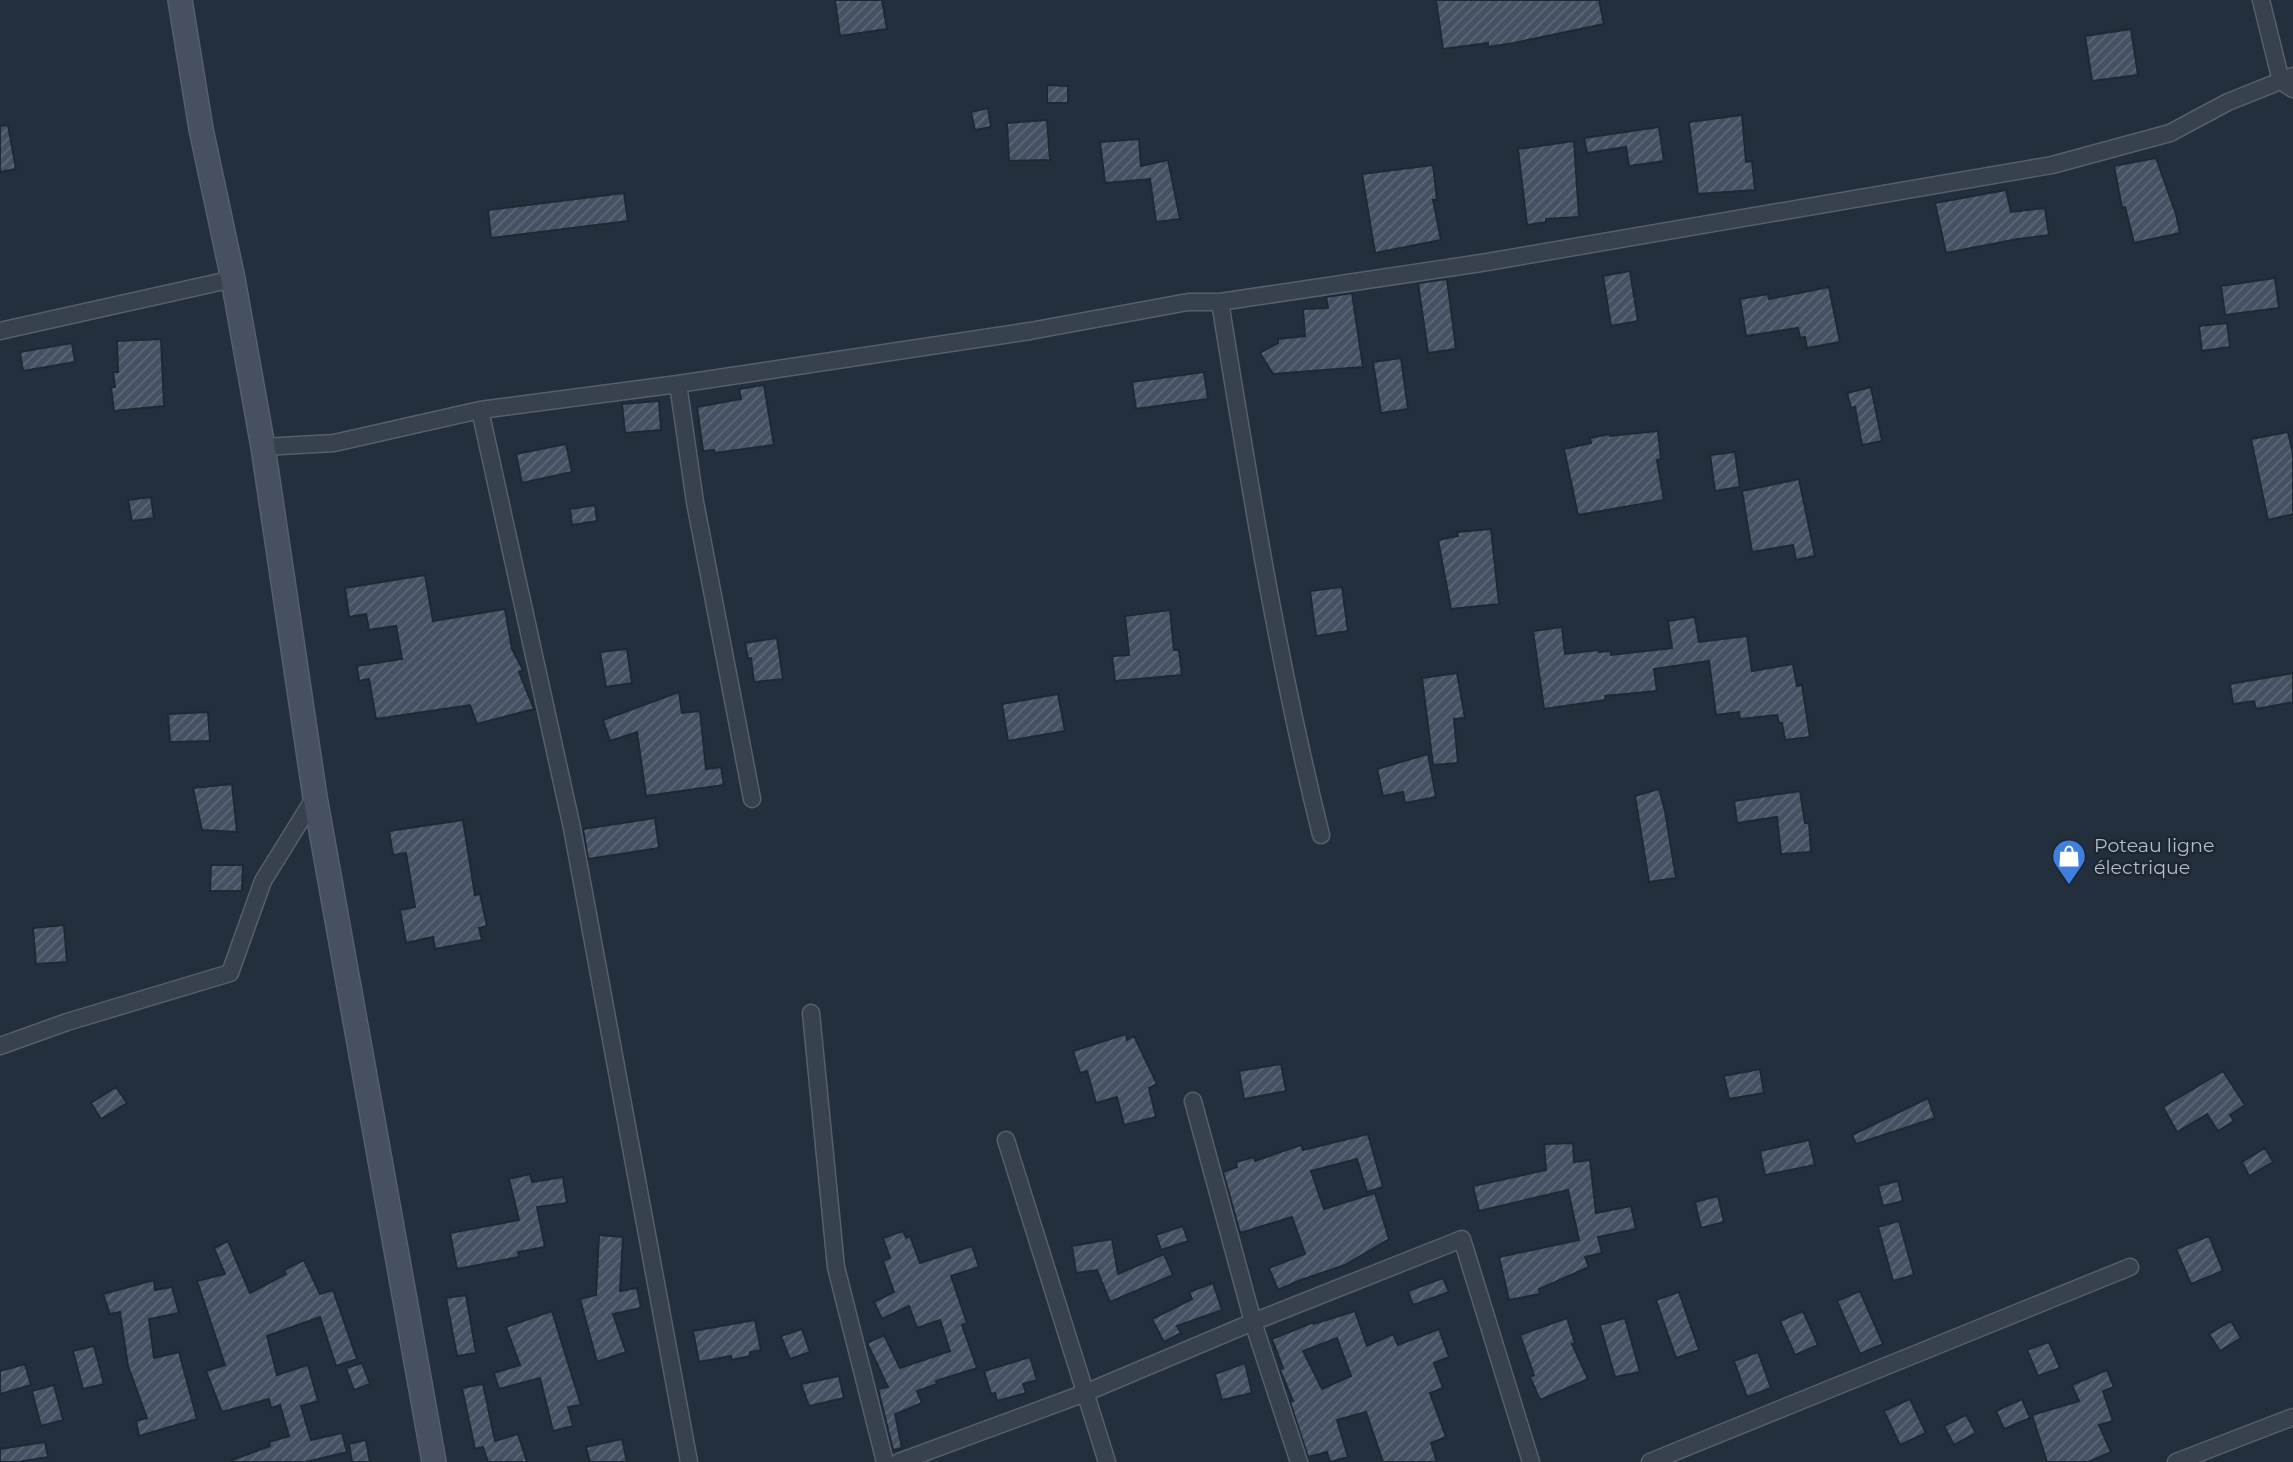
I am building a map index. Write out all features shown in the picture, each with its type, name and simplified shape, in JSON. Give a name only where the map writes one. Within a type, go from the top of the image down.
[{"type":"street","points":[[180,0],[201,129],[233,279],[263,447],[316,797],[434,1462]]},
{"type":"street","points":[[263,447],[334,443],[480,410],[678,384],[1030,331],[1188,302],[1220,302],[1494,261],[2052,165],[2170,133],[2228,102],[2289,82],[2261,0]]},
{"type":"street","points":[[0,331],[233,279]]},
{"type":"street","points":[[1220,302],[1260,542],[1300,749],[1321,835]]},
{"type":"street","points":[[678,384],[695,502],[752,799]]},
{"type":"street","points":[[480,410],[572,828],[690,1462]]},
{"type":"street","points":[[0,1046],[66,1022],[230,973],[263,881],[316,797]]},
{"type":"street","points":[[811,1013],[836,1267],[885,1462]]},
{"type":"street","points":[[1193,1101],[1253,1322],[1299,1462]]},
{"type":"street","points":[[1006,1140],[1107,1462]]},
{"type":"street","points":[[899,1462],[1085,1392],[1462,1239],[1531,1462]]},
{"type":"street","points":[[1650,1462],[2130,1267]]},
{"type":"street","points":[[2176,1462],[2293,1417]]},
{"type":"building","points":[[835,0],[882,0],[887,29],[840,36]]},
{"type":"building","points":[[1436,0],[1599,0],[1604,24],[1514,43],[1488,47],[1488,43],[1443,49]]},
{"type":"building","points":[[2131,29],[2138,75],[2092,81],[2085,36]]},
{"type":"building","points":[[1047,85],[1068,86],[1068,103],[1047,103]]},
{"type":"building","points":[[988,108],[991,127],[975,130],[971,112]]},
{"type":"building","points":[[1742,115],[1746,162],[1752,161],[1755,190],[1698,194],[1689,122]]},
{"type":"building","points":[[1047,120],[1050,160],[1009,161],[1007,123]]},
{"type":"building","points":[[8,125],[16,169],[0,172],[0,126]]},
{"type":"building","points":[[1659,127],[1664,161],[1629,166],[1626,147],[1587,153],[1584,138]]},
{"type":"building","points":[[1139,139],[1141,166],[1168,160],[1180,219],[1156,222],[1150,179],[1105,183],[1100,142]]},
{"type":"building","points":[[1574,141],[1579,217],[1546,219],[1546,222],[1527,225],[1518,149]]},
{"type":"building","points":[[2156,158],[2180,233],[2134,243],[2125,207],[2122,208],[2114,166]]},
{"type":"building","points":[[1433,165],[1437,200],[1433,200],[1441,240],[1375,253],[1362,174]]},
{"type":"building","points":[[2006,190],[2011,212],[2045,208],[2049,235],[1946,253],[1935,203]]},
{"type":"building","points":[[624,193],[628,221],[491,238],[488,210]]},
{"type":"building","points":[[1630,271],[1638,321],[1611,326],[1603,276]]},
{"type":"building","points":[[2275,278],[2279,308],[2225,315],[2221,286]]},
{"type":"building","points":[[1447,279],[1456,349],[1428,353],[1418,283]]},
{"type":"building","points":[[1829,287],[1840,342],[1807,348],[1805,337],[1800,338],[1798,328],[1746,336],[1740,299],[1768,294],[1769,299]]},
{"type":"building","points":[[1352,293],[1363,367],[1273,374],[1260,353],[1278,343],[1278,339],[1305,336],[1303,309],[1328,308],[1326,297]]},
{"type":"building","points":[[2227,323],[2230,347],[2202,351],[2199,326]]},
{"type":"building","points":[[161,339],[164,406],[114,411],[111,387],[115,387],[113,372],[118,372],[117,341]]},
{"type":"building","points":[[72,343],[75,362],[23,371],[20,352]]},
{"type":"building","points":[[1401,358],[1408,409],[1381,413],[1373,362]]},
{"type":"building","points":[[1204,372],[1208,399],[1136,409],[1132,382]]},
{"type":"building","points":[[764,385],[774,445],[715,453],[714,450],[703,451],[697,407],[741,399],[739,389]]},
{"type":"building","points":[[1871,387],[1882,441],[1862,445],[1855,407],[1851,408],[1847,393]]},
{"type":"building","points":[[659,401],[661,430],[625,433],[622,404]]},
{"type":"building","points":[[1658,431],[1661,459],[1657,460],[1664,500],[1578,515],[1564,449],[1591,443],[1590,438],[1610,434]]},
{"type":"building","points":[[2288,432],[2293,454],[2293,514],[2268,520],[2251,439]]},
{"type":"building","points":[[566,444],[572,472],[522,483],[516,454]]},
{"type":"building","points":[[1735,452],[1740,487],[1715,491],[1710,455]]},
{"type":"building","points":[[1799,479],[1815,556],[1796,560],[1793,545],[1752,552],[1742,491]]},
{"type":"building","points":[[151,497],[154,518],[132,521],[128,500]]},
{"type":"building","points":[[595,505],[597,521],[572,525],[570,509]]},
{"type":"building","points":[[1491,529],[1499,604],[1451,609],[1438,540],[1458,536],[1457,532]]},
{"type":"building","points":[[425,575],[433,621],[505,609],[512,649],[523,670],[519,672],[534,709],[477,724],[470,705],[376,719],[369,679],[359,681],[357,666],[402,659],[396,626],[369,630],[366,614],[349,617],[345,588]]},
{"type":"building","points":[[1342,587],[1348,631],[1316,636],[1310,591]]},
{"type":"building","points":[[1170,610],[1174,650],[1179,650],[1182,675],[1115,681],[1112,656],[1129,655],[1125,616]]},
{"type":"building","points":[[1695,617],[1699,642],[1747,636],[1752,671],[1793,664],[1797,686],[1802,685],[1810,737],[1785,740],[1782,723],[1779,723],[1777,715],[1740,719],[1739,712],[1716,715],[1709,661],[1654,669],[1657,691],[1605,696],[1606,700],[1544,709],[1533,631],[1562,627],[1565,654],[1599,650],[1611,651],[1611,655],[1672,648],[1668,621]]},
{"type":"building","points":[[777,638],[783,679],[754,682],[751,658],[748,659],[745,643]]},
{"type":"building","points":[[627,649],[632,683],[606,687],[600,652]]},
{"type":"building","points":[[1457,673],[1465,718],[1454,719],[1458,763],[1433,765],[1422,678]]},
{"type":"building","points":[[2293,673],[2293,702],[2256,709],[2254,701],[2233,704],[2230,684]]},
{"type":"building","points":[[679,692],[682,713],[700,711],[706,769],[721,767],[724,785],[646,796],[637,732],[610,741],[603,720]]},
{"type":"building","points":[[1058,694],[1065,731],[1008,741],[1002,704]]},
{"type":"building","points":[[208,712],[210,741],[170,742],[168,714]]},
{"type":"building","points":[[1428,754],[1436,797],[1405,803],[1403,792],[1383,796],[1377,769]]},
{"type":"building","points":[[232,784],[237,832],[202,830],[193,788]]},
{"type":"building","points":[[1659,789],[1676,878],[1649,882],[1635,796]]},
{"type":"building","points":[[1800,791],[1805,823],[1809,823],[1811,852],[1781,854],[1777,817],[1737,823],[1734,801]]},
{"type":"building","points":[[655,818],[659,848],[588,859],[583,829]]},
{"type":"building","points":[[463,820],[475,895],[480,894],[487,926],[479,928],[482,940],[435,949],[433,937],[406,943],[400,910],[415,907],[406,853],[393,855],[389,831]]},
{"type":"building","points":[[211,865],[243,865],[242,891],[210,891]]},
{"type":"building","points":[[64,925],[67,962],[36,964],[33,928]]},
{"type":"building","points":[[1126,1034],[1127,1040],[1134,1036],[1157,1084],[1149,1088],[1156,1117],[1124,1125],[1117,1097],[1096,1103],[1087,1071],[1080,1073],[1073,1051]]},
{"type":"building","points":[[1281,1064],[1286,1091],[1244,1099],[1239,1071]]},
{"type":"building","points":[[1760,1069],[1764,1093],[1729,1099],[1724,1076]]},
{"type":"building","points":[[2223,1071],[2245,1105],[2230,1115],[2234,1121],[2218,1131],[2207,1114],[2177,1132],[2163,1107]]},
{"type":"building","points":[[116,1087],[127,1103],[101,1119],[91,1103]]},
{"type":"building","points":[[1928,1098],[1935,1118],[1856,1144],[1852,1135]]},
{"type":"building","points":[[1368,1134],[1383,1187],[1367,1192],[1357,1159],[1311,1171],[1324,1209],[1375,1193],[1389,1239],[1345,1265],[1278,1290],[1269,1268],[1305,1254],[1292,1217],[1240,1233],[1223,1172],[1237,1167],[1236,1162],[1254,1157],[1255,1161],[1301,1145],[1303,1150]]},
{"type":"building","points":[[1809,1140],[1815,1165],[1765,1175],[1760,1151]]},
{"type":"building","points":[[1573,1143],[1574,1162],[1590,1160],[1596,1213],[1631,1206],[1636,1229],[1598,1237],[1602,1253],[1585,1257],[1589,1267],[1539,1289],[1540,1294],[1509,1300],[1499,1257],[1579,1240],[1568,1190],[1479,1211],[1473,1186],[1546,1170],[1544,1144]]},
{"type":"building","points":[[2265,1148],[2273,1162],[2249,1176],[2242,1162]]},
{"type":"building","points":[[530,1174],[532,1182],[563,1177],[567,1203],[537,1207],[545,1247],[518,1252],[519,1257],[457,1269],[450,1233],[519,1220],[509,1179]]},
{"type":"building","points":[[1898,1181],[1903,1201],[1883,1206],[1878,1186]]},
{"type":"building","points":[[1718,1196],[1724,1222],[1701,1228],[1695,1202]]},
{"type":"building","points":[[1899,1221],[1914,1275],[1893,1281],[1878,1227]]},
{"type":"building","points":[[1183,1226],[1188,1241],[1161,1250],[1156,1235]]},
{"type":"building","points":[[903,1231],[906,1238],[910,1236],[920,1263],[972,1246],[979,1267],[951,1276],[967,1323],[962,1325],[977,1368],[936,1381],[937,1384],[917,1391],[922,1403],[895,1414],[902,1448],[893,1450],[878,1389],[888,1387],[867,1343],[884,1335],[900,1368],[950,1351],[940,1320],[917,1328],[909,1306],[882,1319],[874,1302],[894,1292],[883,1261],[890,1258],[883,1238]]},
{"type":"building","points":[[599,1235],[623,1237],[620,1291],[637,1288],[641,1308],[613,1314],[626,1352],[597,1362],[580,1299],[596,1295]]},
{"type":"building","points":[[2209,1236],[2223,1271],[2191,1284],[2176,1249]]},
{"type":"building","points":[[1112,1239],[1118,1274],[1164,1254],[1173,1275],[1110,1302],[1097,1270],[1076,1273],[1072,1246]]},
{"type":"building","points":[[228,1241],[250,1293],[286,1274],[284,1270],[304,1260],[320,1294],[333,1290],[357,1359],[336,1366],[320,1317],[267,1336],[277,1375],[308,1365],[318,1401],[301,1406],[311,1440],[342,1433],[347,1452],[306,1462],[232,1462],[270,1446],[269,1442],[289,1436],[280,1405],[271,1408],[269,1399],[222,1412],[206,1371],[225,1365],[197,1281],[225,1274],[214,1248]]},
{"type":"building","points":[[1443,1278],[1449,1292],[1413,1305],[1408,1291]]},
{"type":"building","points":[[154,1280],[155,1290],[172,1287],[179,1313],[149,1319],[154,1358],[179,1352],[197,1419],[139,1436],[136,1421],[147,1418],[128,1366],[120,1312],[110,1314],[103,1294]]},
{"type":"building","points":[[1213,1283],[1222,1310],[1177,1326],[1181,1333],[1164,1342],[1152,1319],[1192,1299],[1189,1292]]},
{"type":"building","points":[[1860,1291],[1883,1344],[1860,1354],[1837,1301]]},
{"type":"building","points":[[1679,1292],[1699,1350],[1676,1358],[1656,1300]]},
{"type":"building","points":[[466,1295],[476,1353],[457,1356],[446,1298]]},
{"type":"building","points":[[552,1311],[581,1405],[568,1407],[573,1426],[553,1431],[540,1378],[499,1389],[494,1373],[520,1365],[506,1327]]},
{"type":"building","points":[[1355,1311],[1367,1346],[1393,1334],[1398,1345],[1439,1329],[1449,1357],[1434,1363],[1443,1388],[1430,1393],[1446,1437],[1431,1443],[1437,1462],[1383,1462],[1366,1412],[1337,1420],[1348,1457],[1330,1462],[1327,1452],[1308,1457],[1272,1339]],"holes":[[[1337,1338],[1351,1376],[1322,1389],[1303,1351]]]},
{"type":"building","points":[[1803,1311],[1818,1345],[1795,1355],[1780,1321]]},
{"type":"building","points":[[1567,1318],[1575,1343],[1572,1344],[1588,1379],[1540,1400],[1530,1377],[1534,1375],[1520,1335]]},
{"type":"building","points":[[1625,1318],[1640,1372],[1615,1377],[1600,1325]]},
{"type":"building","points":[[755,1320],[761,1350],[732,1360],[731,1356],[699,1362],[693,1331]]},
{"type":"building","points":[[2231,1321],[2241,1338],[2220,1351],[2209,1334]]},
{"type":"building","points":[[802,1329],[810,1352],[790,1359],[781,1336]]},
{"type":"building","points":[[2049,1342],[2060,1368],[2038,1376],[2027,1350]]},
{"type":"building","points":[[94,1346],[104,1384],[83,1389],[73,1351]]},
{"type":"building","points":[[1758,1352],[1771,1388],[1747,1397],[1734,1361]]},
{"type":"building","points":[[1030,1357],[1037,1380],[1023,1384],[1026,1393],[997,1401],[995,1393],[991,1394],[984,1371]]},
{"type":"building","points":[[362,1363],[370,1384],[354,1390],[346,1368]]},
{"type":"building","points":[[1245,1363],[1252,1393],[1222,1400],[1215,1374]]},
{"type":"building","points":[[25,1364],[31,1385],[0,1394],[0,1371]]},
{"type":"building","points":[[2107,1370],[2114,1387],[2103,1391],[2113,1421],[2099,1425],[2111,1452],[2088,1462],[2047,1462],[2032,1415],[2079,1401],[2072,1385]]},
{"type":"building","points":[[839,1376],[844,1398],[809,1406],[801,1384]]},
{"type":"building","points":[[483,1384],[495,1441],[518,1434],[527,1462],[488,1462],[483,1447],[475,1449],[462,1388]]},
{"type":"building","points":[[54,1385],[63,1420],[41,1426],[32,1391]]},
{"type":"building","points":[[1910,1399],[1926,1433],[1900,1445],[1884,1411]]},
{"type":"building","points":[[2022,1399],[2030,1418],[2004,1429],[1996,1411]]},
{"type":"building","points":[[1966,1415],[1976,1433],[1954,1445],[1944,1426]]},
{"type":"building","points":[[622,1439],[627,1462],[590,1462],[586,1447]]},
{"type":"building","points":[[366,1440],[370,1462],[352,1462],[349,1444]]},
{"type":"building","points":[[45,1442],[48,1457],[0,1462],[0,1449]]},
{"type":"place","name":"Poteau ligne électrique","points":[[2069,886]]}]
